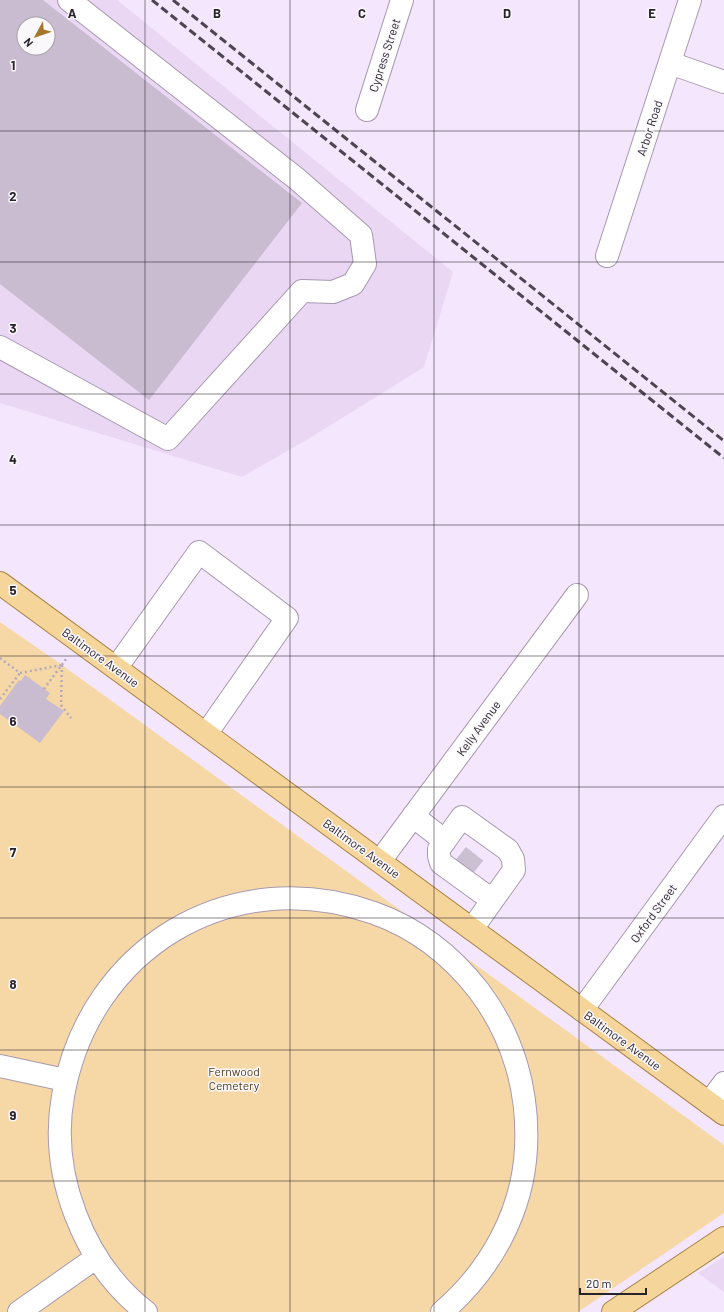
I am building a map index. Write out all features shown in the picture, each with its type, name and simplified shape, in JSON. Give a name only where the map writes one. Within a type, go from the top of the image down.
[{"type":"main road","name":"Baltimore Avenue","points":[[0,583],[717,1108]]},
{"type":"main road","points":[[613,1312],[724,1238]]},
{"type":"street","points":[[0,347],[168,439],[302,291],[334,292],[354,284],[365,264],[361,235],[297,179],[68,0]]},
{"type":"street","name":"Cypress Street","points":[[367,110],[402,0]]},
{"type":"street","name":"Arbor Road","points":[[607,256],[690,0]]},
{"type":"street","points":[[670,63],[724,82]]},
{"type":"street","points":[[116,668],[199,552],[287,618],[206,734]]},
{"type":"street","name":"Kelly Avenue","points":[[380,861],[577,595]]},
{"type":"street","points":[[413,816],[445,841]]},
{"type":"street","name":"Oxford Street","points":[[582,1010],[724,816]]},
{"type":"street","points":[[472,929],[514,870],[513,859],[508,850],[483,842],[462,817],[439,849],[441,863],[460,874],[492,900]]},
{"type":"street","points":[[146,1312],[123,1291],[97,1257],[74,1212],[63,1169],[60,1147],[61,1103],[65,1080],[78,1040],[88,1021],[111,985],[130,964],[158,941],[176,929],[200,917],[252,901],[279,898],[306,898],[360,908],[385,917],[432,944],[453,962],[472,982],[502,1027],[512,1052],[520,1078],[525,1104],[527,1131],[521,1185],[503,1236],[489,1259],[474,1281],[442,1312]]},
{"type":"street","points":[[0,1066],[65,1080]]},
{"type":"street","points":[[717,1108],[724,1083]]},
{"type":"street","points":[[19,1312],[97,1257]]},
{"type":"path","points":[[0,658],[20,673]]},
{"type":"path","points":[[0,699],[20,673],[62,665]]},
{"type":"path","points":[[44,689],[62,665]]},
{"type":"path","points":[[62,665],[61,705],[71,718]]},
{"type":"shaded area","points":[[0,0],[117,0],[453,272],[424,367],[310,438],[242,477],[0,403]]},
{"type":"shaded area","points":[[724,1257],[724,1292],[698,1273]]},
{"type":"green space","name":"Fernwood Cemetery","points":[[0,622],[62,665],[724,1145],[724,1213],[578,1312],[0,1312]]},
{"type":"building","points":[[0,0],[43,0],[302,203],[149,400],[0,284]]},
{"type":"building","points":[[25,675],[50,693],[46,699],[64,711],[40,743],[0,714],[0,706],[19,680],[21,681]]},
{"type":"tunnel","points":[[461,871],[479,848]]},
{"type":"railway","points":[[152,0],[724,458]]},
{"type":"railway","points":[[173,0],[724,441]]}]
